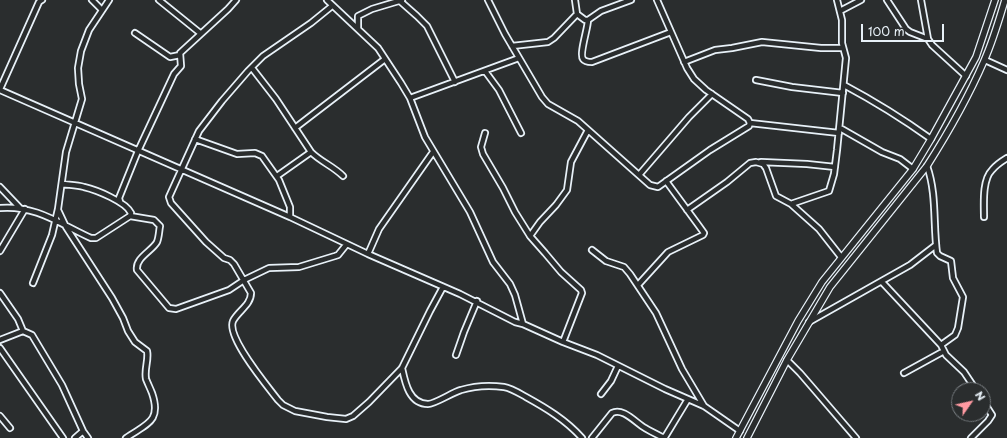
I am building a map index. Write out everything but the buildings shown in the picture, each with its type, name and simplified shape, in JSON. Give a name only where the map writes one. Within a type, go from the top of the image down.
[{"type":"street","points":[[42,0],[39,2],[0,89],[290,217],[368,254],[477,301],[515,322],[597,355],[704,406],[740,431]]},
{"type":"street","points":[[92,0],[102,10]]},
{"type":"street","points":[[33,283],[52,235],[54,221],[58,210],[66,152],[82,99],[78,68],[81,51],[89,30],[109,0]]},
{"type":"street","points":[[159,0],[200,33]]},
{"type":"street","points":[[120,202],[119,198],[138,151],[174,74],[181,66],[180,55],[182,51],[236,0]]},
{"type":"street","points":[[327,0],[378,48],[410,98],[425,137],[470,212],[494,262],[510,284],[515,295],[523,324]]},
{"type":"street","points":[[358,29],[358,16],[372,9],[401,0],[427,26],[455,82]]},
{"type":"street","points":[[488,0],[534,86],[548,104],[578,121],[654,187],[658,187],[710,150],[749,126],[750,123]]},
{"type":"street","points":[[575,0],[577,14],[585,20],[588,20]]},
{"type":"street","points":[[588,20],[601,11],[631,0]]},
{"type":"street","points":[[657,0],[684,62],[694,79],[712,94],[748,119],[750,123]]},
{"type":"street","points":[[791,204],[828,190],[835,167],[840,130],[846,58],[843,48],[842,20],[837,0]]},
{"type":"street","points":[[840,12],[861,0]]},
{"type":"street","points":[[887,0],[906,29],[928,39]]},
{"type":"street","points":[[921,0],[928,39],[932,46],[966,76]]},
{"type":"street","points":[[736,438],[802,314],[822,282],[913,169],[931,139],[976,57],[995,0]]},
{"type":"street","points":[[747,438],[787,360],[830,287],[927,166],[968,95],[985,60],[1005,0]]},
{"type":"street","points":[[332,6],[306,27],[263,56],[222,101],[199,131],[169,197],[171,203],[206,242],[224,258],[230,260],[234,264],[244,280],[251,293],[251,296],[243,310],[234,320],[232,325],[233,332],[249,362],[278,400],[289,408],[327,418],[346,419],[353,416],[402,368],[443,287]]},
{"type":"street","points":[[512,46],[548,42],[554,38],[577,14]]},
{"type":"street","points":[[588,20],[588,27],[581,55],[583,60],[587,62],[592,62],[671,32]]},
{"type":"street","points":[[135,33],[170,57],[180,55]]},
{"type":"street","points":[[684,62],[715,50],[762,42],[821,48],[843,48]]},
{"type":"street","points":[[410,98],[519,58]]},
{"type":"street","points":[[295,128],[385,59]]},
{"type":"street","points":[[985,60],[1007,70]]},
{"type":"street","points":[[252,68],[276,99],[311,152],[343,176]]},
{"type":"street","points":[[485,71],[499,90],[521,133]]},
{"type":"street","points":[[756,80],[792,87],[843,93]]},
{"type":"street","points":[[844,85],[863,95],[931,139]]},
{"type":"street","points":[[639,175],[689,117],[712,94]]},
{"type":"street","points":[[750,123],[840,130],[882,152],[900,159],[913,169]]},
{"type":"street","points":[[530,236],[567,190],[571,162],[588,130]]},
{"type":"street","points":[[485,133],[481,147],[483,154],[504,188],[515,212],[530,236],[561,272],[581,290],[582,293],[563,342]]},
{"type":"street","points":[[195,139],[237,154],[258,154],[262,156],[277,176],[290,207],[290,217]]},
{"type":"street","points":[[277,176],[311,152]]},
{"type":"street","points":[[368,254],[379,229],[434,152]]},
{"type":"street","points":[[984,217],[984,194],[990,171],[1007,158]]},
{"type":"street","points":[[760,162],[766,168],[776,196],[791,204],[819,229],[841,257]]},
{"type":"street","points":[[687,210],[727,182],[750,163],[807,164],[835,167]]},
{"type":"street","points":[[927,166],[931,183],[938,255],[950,261],[953,278],[963,296],[958,328],[955,334],[941,345]]},
{"type":"street","points":[[638,285],[668,252],[703,235],[704,233],[666,181]]},
{"type":"street","points":[[62,184],[84,187],[120,202],[129,210],[131,213],[130,216]]},
{"type":"street","points":[[0,187],[23,208]]},
{"type":"street","points":[[0,208],[23,208],[41,213],[66,227],[91,238],[96,238],[130,216],[154,220],[160,226],[157,242],[139,261],[137,266],[138,270],[169,308],[176,309],[229,290],[244,280],[270,268],[299,267],[335,256],[346,244]]},
{"type":"street","points":[[0,251],[23,208]]},
{"type":"street","points":[[58,210],[66,227],[112,298],[135,342],[147,351],[148,358],[146,375],[155,406],[155,415],[150,421],[126,438]]},
{"type":"street","points":[[809,322],[910,266],[936,245]]},
{"type":"street","points":[[592,250],[606,261],[624,267],[638,285],[656,313],[682,369],[704,406]]},
{"type":"street","points":[[882,282],[941,345],[946,355],[964,372],[971,382]]},
{"type":"street","points":[[0,293],[18,319],[23,331],[32,335],[62,386],[83,431],[88,438]]},
{"type":"street","points":[[456,355],[477,301]]},
{"type":"street","points":[[0,340],[23,331]]},
{"type":"street","points":[[0,348],[62,438]]},
{"type":"street","points":[[904,373],[944,351]]},
{"type":"street","points":[[787,360],[856,438]]},
{"type":"street","points":[[601,394],[611,381],[618,366]]},
{"type":"street","points":[[402,368],[407,388],[417,401],[429,404],[461,390],[483,386],[504,387],[520,393],[547,408],[563,420],[582,438]]},
{"type":"street","points":[[592,438],[612,413],[615,412],[625,414],[644,427],[662,437],[665,437],[688,399]]},
{"type":"street","points":[[0,416],[10,428]]},
{"type":"street","points":[[970,438],[988,422]]},
{"type":"street","points":[[75,438],[83,431]]}]
